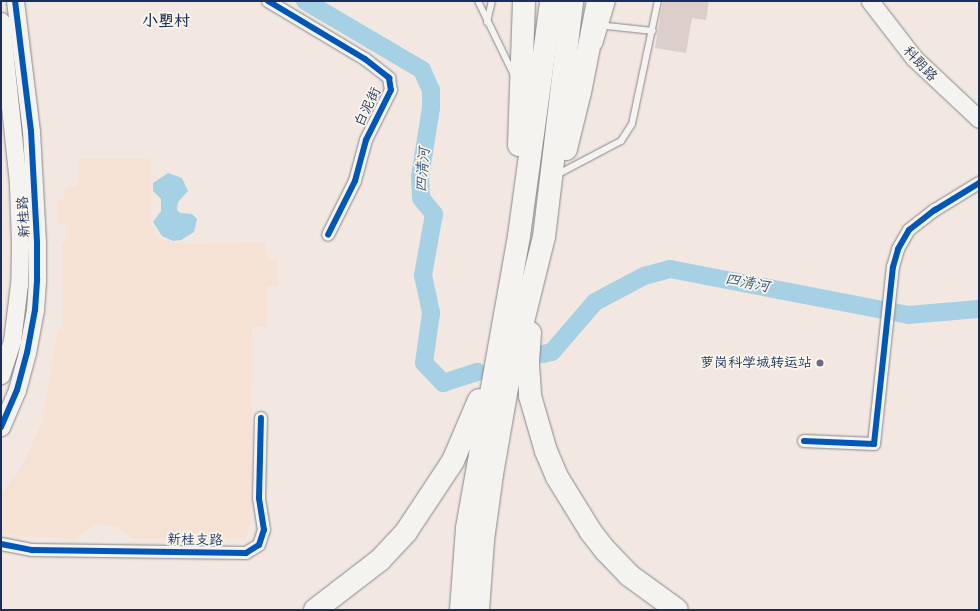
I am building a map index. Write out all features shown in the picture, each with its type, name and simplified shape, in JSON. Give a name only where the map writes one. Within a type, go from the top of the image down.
[{"type":"highway","points":[[519,236],[524,1]]},
{"type":"highway","points":[[467,610],[467,528],[480,447],[501,347],[519,236],[551,1]]},
{"type":"highway","points":[[544,237],[572,1]]},
{"type":"highway","points":[[467,610],[483,540],[492,474],[508,382],[534,270],[544,237],[580,92],[598,1]]},
{"type":"highway","points":[[534,270],[528,365],[530,396],[537,424],[557,477],[584,522],[606,551],[629,575],[678,610]]},
{"type":"highway","points":[[315,610],[380,560],[406,532],[432,497],[454,461],[501,347]]},
{"type":"street","name":"新桂路","points":[[1,427],[17,390],[27,353],[35,310],[37,279],[38,242],[31,138],[15,1]]},
{"type":"street","name":"白泥街","points":[[268,1],[365,59],[389,78],[391,90],[366,140],[355,181],[328,235]]},
{"type":"street","name":"科朗路","points":[[870,1],[914,58],[979,120]]},
{"type":"street","name":"新桂路","points":[[1,21],[18,184],[20,245],[16,312],[12,341],[1,375]]},
{"type":"street","points":[[804,441],[874,444],[891,285],[898,249],[909,230],[935,210],[979,183]]},
{"type":"street","name":"新桂支路","points":[[1,544],[32,550],[246,553],[259,545],[264,530],[260,498],[261,418]]},
{"type":"lane","points":[[478,1],[487,22],[521,86]]},
{"type":"lane","points":[[487,22],[492,1]]},
{"type":"lane","points":[[580,92],[607,26],[612,1]]},
{"type":"lane","points":[[560,173],[621,142],[632,124],[653,31],[658,1]]},
{"type":"lane","points":[[607,26],[653,31]]},
{"type":"shaded area","points":[[79,159],[150,159],[151,225],[159,239],[181,244],[265,243],[266,259],[277,259],[278,285],[266,287],[267,327],[252,327],[250,522],[247,538],[135,539],[117,527],[96,524],[74,539],[17,536],[1,532],[1,495],[25,460],[42,422],[58,331],[63,327],[62,244],[68,238],[68,225],[58,224],[58,200],[64,200],[65,188],[78,186]]},
{"type":"water","points":[[168,173],[182,178],[188,191],[178,202],[177,210],[180,213],[192,214],[197,219],[194,232],[181,240],[173,241],[162,236],[153,222],[161,211],[161,199],[153,191],[153,183]]},
{"type":"building","points":[[663,1],[709,1],[706,20],[692,18],[686,53],[655,48]]},
{"type":"waterway","name":"四清河","points":[[305,1],[422,70],[431,90],[431,108],[420,177],[421,198],[434,214],[423,275],[431,313],[424,363],[443,383],[477,372]]},
{"type":"waterway","name":"四清河","points":[[543,354],[552,352],[595,302],[644,276],[670,269],[908,315],[979,309]]},
{"type":"cycle path","points":[[1,427],[17,390],[27,353],[35,310],[37,279],[37,242],[31,131],[15,1]]},
{"type":"cycle path","points":[[268,1],[365,59],[389,78],[391,90],[366,140],[355,181],[328,235]]},
{"type":"cycle path","points":[[804,441],[874,444],[893,267],[898,249],[909,230],[935,210],[979,183]]},
{"type":"cycle path","points":[[1,544],[32,550],[246,553],[259,545],[264,530],[259,498],[261,418]]},
{"type":"place","name":"萝岗科学城转运站","points":[[820,363]]},
{"type":"district","name":"小塱村","points":[[166,22]]}]
